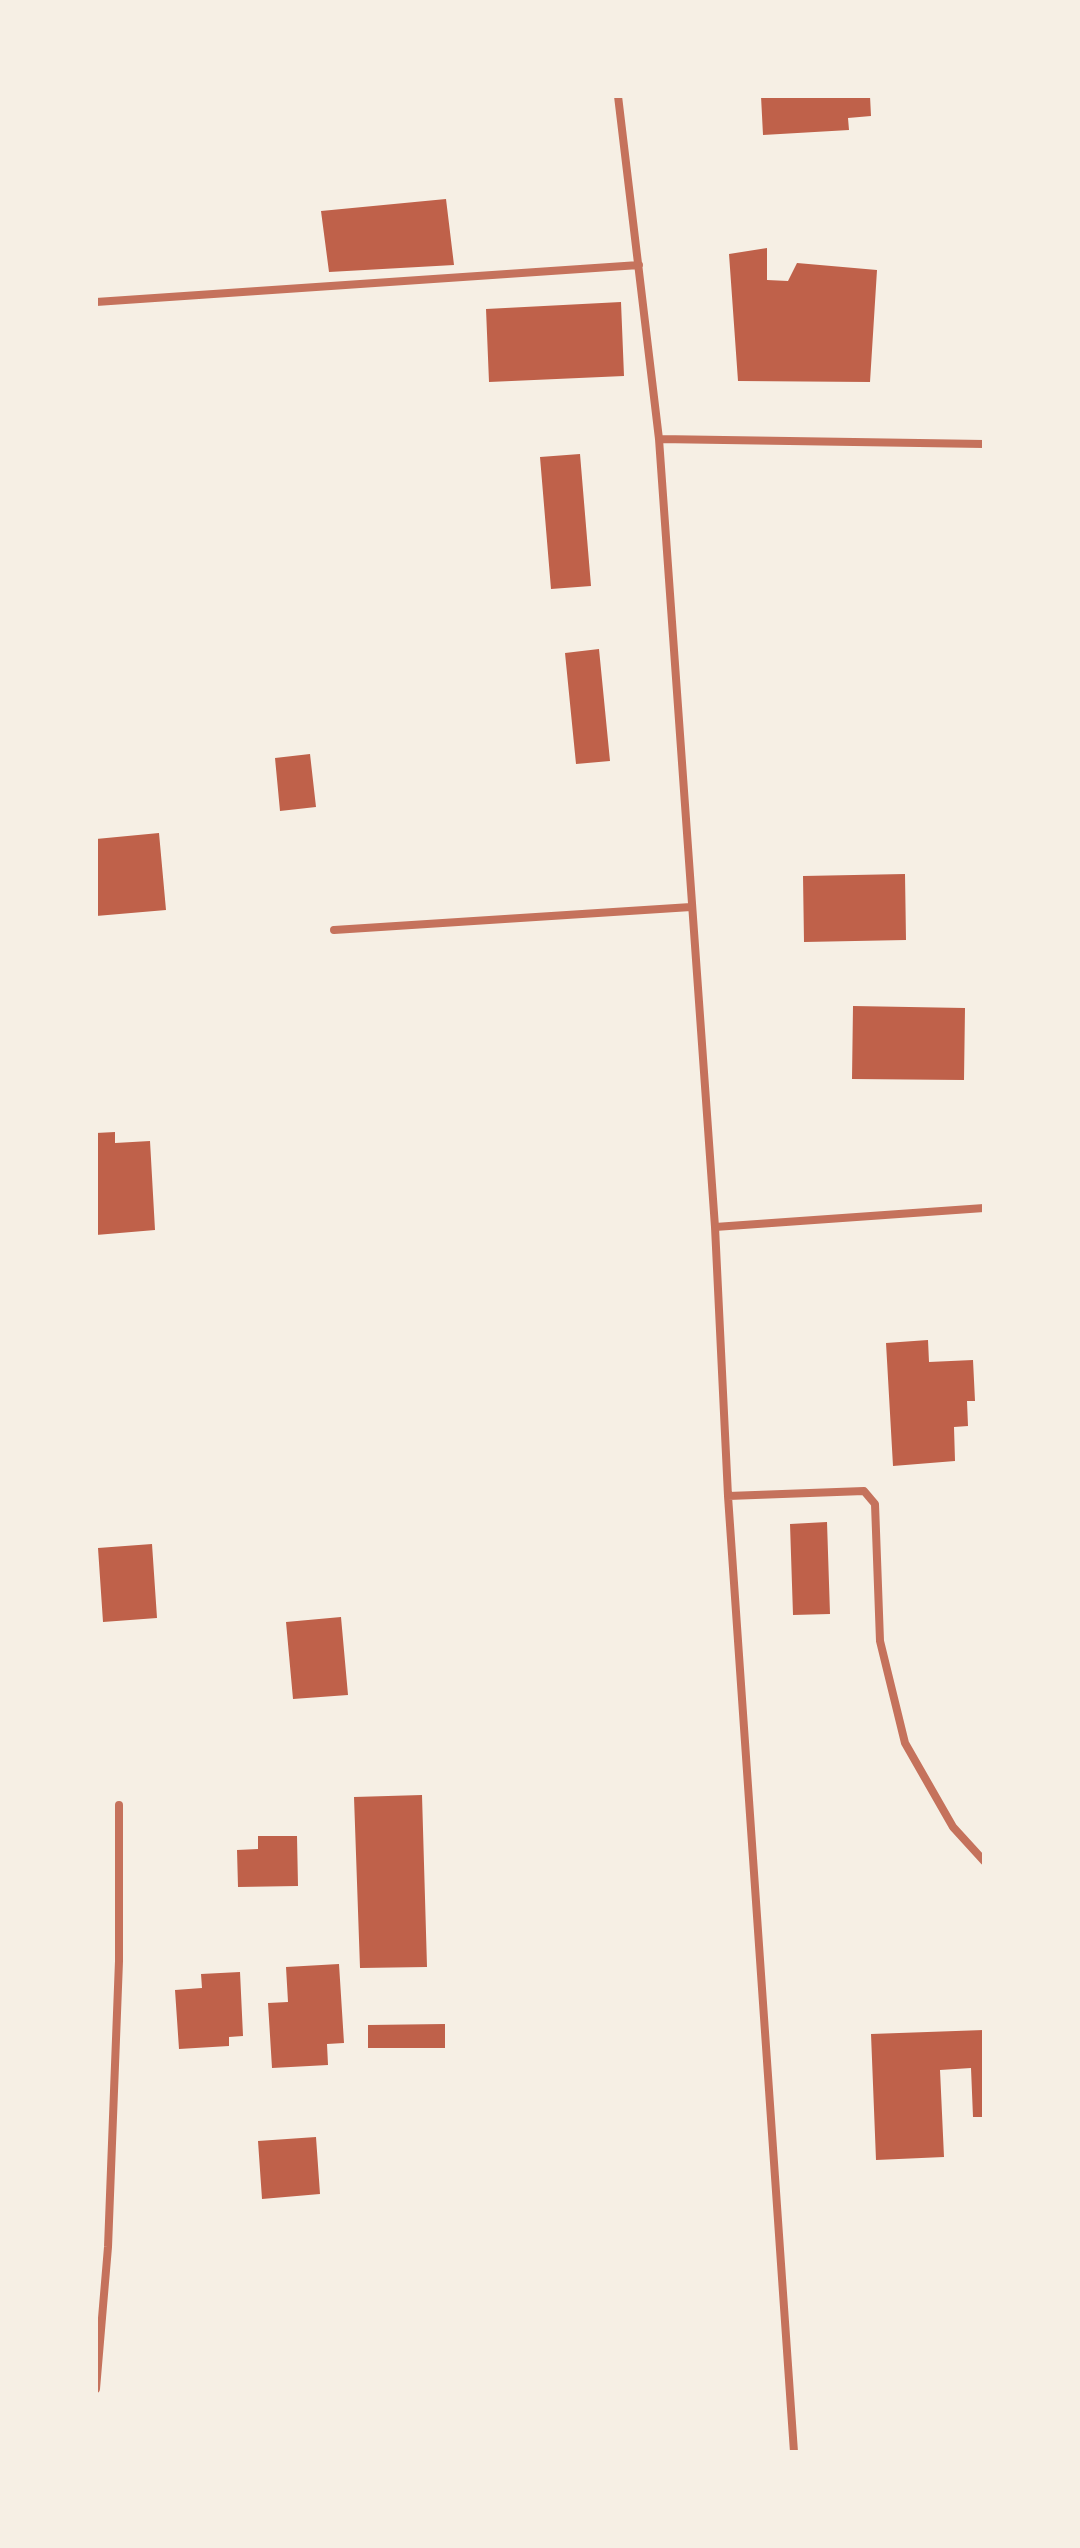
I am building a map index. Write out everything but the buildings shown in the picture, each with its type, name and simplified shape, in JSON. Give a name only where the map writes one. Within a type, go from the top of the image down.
[{"type":"street","points":[[618,96],[659,439],[715,1227],[728,1496],[794,2452]]},
{"type":"street","points":[[96,302],[639,265]]},
{"type":"street","points":[[659,439],[984,444]]},
{"type":"street","points":[[334,930],[691,907]]},
{"type":"street","points":[[715,1227],[984,1208]]},
{"type":"street","points":[[728,1496],[864,1491],[875,1504],[880,1641],[905,1743],[953,1827],[984,1861]]},
{"type":"street","points":[[96,2389],[108,2247],[119,1961],[119,1805]]}]
